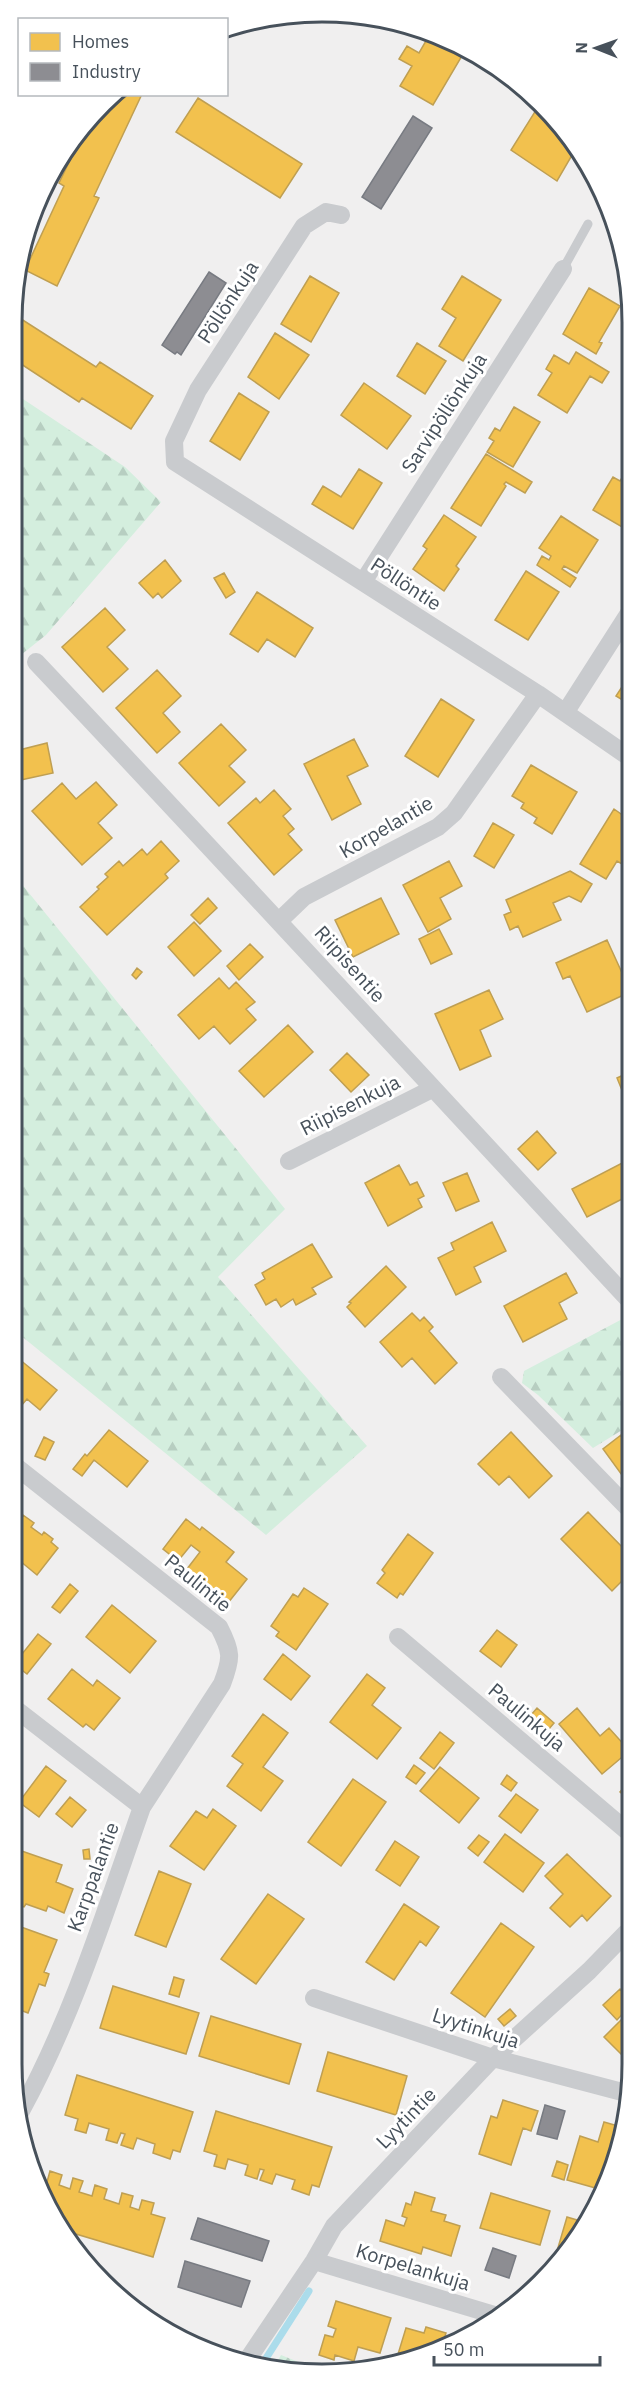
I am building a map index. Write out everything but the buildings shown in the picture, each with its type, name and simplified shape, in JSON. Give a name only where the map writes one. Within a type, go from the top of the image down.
[{"type":"street","name":"Pöllönkuja","points":[[174,441],[198,390],[304,226],[326,212],[342,215]]},
{"type":"street","name":"Sarvipöllönkuja","points":[[363,582],[563,269]]},
{"type":"street","name":"Pöllöntie","points":[[174,441],[176,462],[538,694],[622,753]]},
{"type":"street","points":[[565,713],[622,624]]},
{"type":"street","name":"Riipisentie","points":[[36,662],[280,920],[432,1089],[622,1293]]},
{"type":"street","name":"Korpelantie","points":[[280,920],[304,897],[438,827],[454,813],[538,694]]},
{"type":"street","name":"Riipisenkuja","points":[[289,1161],[432,1089]]},
{"type":"street","points":[[501,1377],[622,1502]]},
{"type":"street","name":"Paulintie","points":[[22,1471],[219,1628],[229,1646],[231,1662],[222,1684],[142,1807]]},
{"type":"street","name":"Paulinkuja","points":[[398,1637],[622,1827]]},
{"type":"street","name":"Karppalantie","points":[[22,1714],[142,1807],[83,1972],[41,2074],[25,2103]]},
{"type":"street","name":"Lyytintie","points":[[251,2355],[314,2261],[334,2226],[493,2058],[622,1938]]},
{"type":"street","name":"Lyytinkuja","points":[[314,1998],[493,2058],[620,2091]]},
{"type":"street","name":"Korpelankuja","points":[[314,2261],[488,2313]]},
{"type":"lane","points":[[563,269],[588,224]]},
{"type":"green space","points":[[22,398],[125,467],[161,502],[46,635],[22,654]]},
{"type":"green space","points":[[22,884],[285,1209],[218,1277],[367,1446],[266,1535],[22,1337]]},
{"type":"green space","points":[[622,1319],[622,1430],[593,1448],[538,1395],[522,1383],[524,1371]]},
{"type":"green space","points":[[281,2355],[301,2363],[283,2361],[278,2360]]},
{"type":"waterway","points":[[266,2358],[309,2291]]}]
